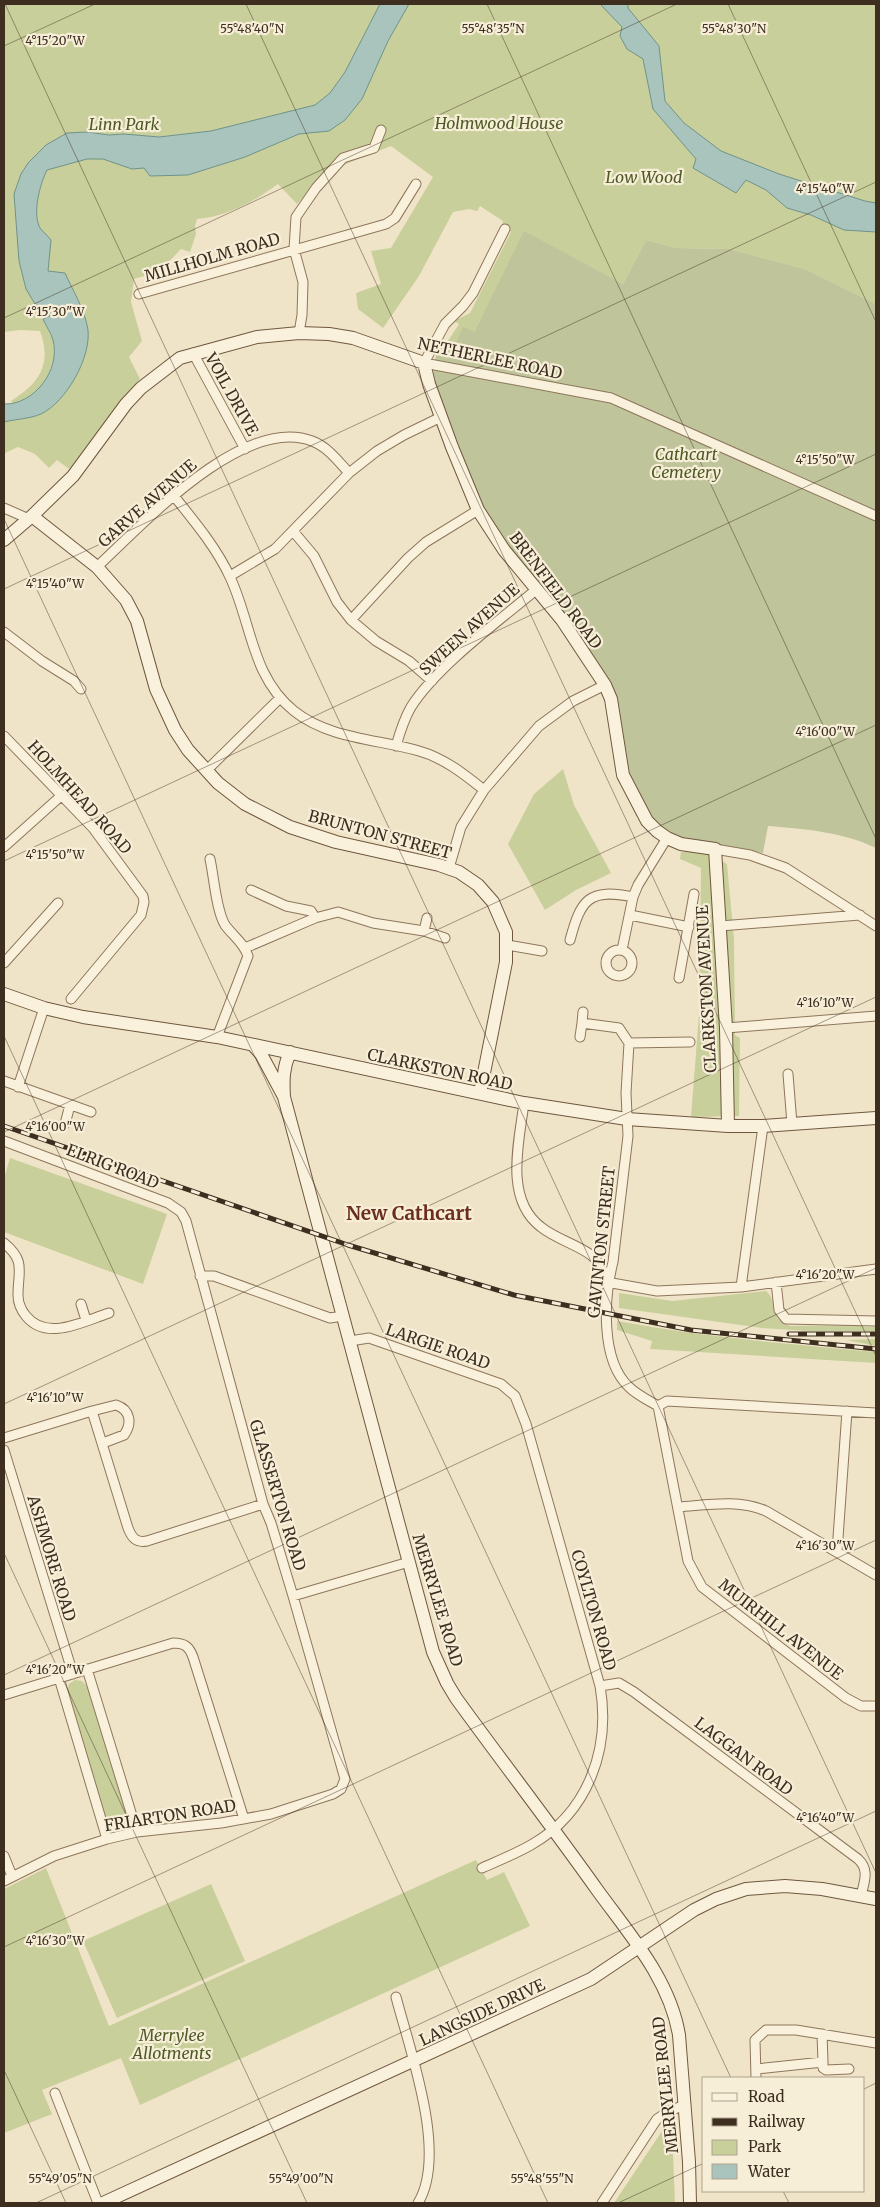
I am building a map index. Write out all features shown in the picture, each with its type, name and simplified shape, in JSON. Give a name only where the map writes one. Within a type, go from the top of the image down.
[{"type":"street","name":"MILLHOLM ROAD","points":[[299,333],[302,315],[303,282],[294,249],[296,217],[316,188],[344,158],[374,148],[381,130]]},
{"type":"street","name":"MILLHOLM ROAD","points":[[139,294],[386,224],[396,218],[416,184]]},
{"type":"street","points":[[424,363],[445,324],[473,293],[505,229]]},
{"type":"street","name":"NETHERLEE ROAD","points":[[4,540],[73,476],[126,404],[141,388],[171,364],[193,353],[257,336],[299,333],[329,334],[353,338],[424,363],[611,398],[876,516]]},
{"type":"street","name":"VOIL DRIVE","points":[[193,353],[245,449]]},
{"type":"street","name":"BRENFIELD ROAD","points":[[424,363],[429,384],[464,480],[478,510],[504,550],[562,620],[605,685],[611,699],[624,775],[647,821],[657,832],[681,844],[750,855],[786,868],[876,926]]},
{"type":"street","points":[[230,576],[263,557],[293,531],[349,474],[377,452],[404,435],[441,417]]},
{"type":"street","name":"GARVE AVENUE","points":[[97,567],[174,496],[210,468],[262,441],[276,437],[305,439],[324,448],[349,474]]},
{"type":"street","points":[[174,496],[202,530],[230,576],[256,658],[266,679],[280,698],[300,716],[318,726],[436,757],[452,765],[484,790]]},
{"type":"street","points":[[4,508],[31,517]]},
{"type":"street","points":[[351,620],[420,547],[439,532],[478,510]]},
{"type":"street","name":"BRUNTON STREET","points":[[31,517],[97,567],[119,592],[132,610],[162,703],[181,740],[206,771],[232,795],[245,804],[290,827],[345,844],[449,868],[478,885],[493,902],[506,930],[507,945],[503,984],[480,1093]]},
{"type":"street","points":[[293,531],[314,556],[337,602],[351,620],[376,641],[409,661],[432,682]]},
{"type":"street","name":"SWEEN AVENUE","points":[[396,746],[404,719],[432,682],[537,589]]},
{"type":"street","points":[[4,632],[42,661],[74,681],[81,689]]},
{"type":"street","points":[[449,868],[461,827],[484,790],[539,726],[573,701],[605,685]]},
{"type":"street","points":[[206,771],[280,698]]},
{"type":"street","name":"HOLMHEAD ROAD","points":[[4,736],[104,841],[140,888],[144,902],[141,915],[71,999]]},
{"type":"street","points":[[4,847],[62,795]]},
{"type":"street","points":[[622,950],[638,885],[667,838]]},
{"type":"street","name":"CLARKSTON AVENUE","points":[[715,850],[726,1028],[728,1126]]},
{"type":"street","points":[[210,859],[220,913],[225,924],[245,948],[248,956],[217,1037]]},
{"type":"street","points":[[251,890],[286,906],[311,910],[315,918]]},
{"type":"street","points":[[570,940],[579,910],[590,899],[612,894],[634,897]]},
{"type":"street","points":[[679,978],[694,894]]},
{"type":"street","points":[[4,963],[58,903]]},
{"type":"street","points":[[245,948],[315,918],[338,912],[373,923],[424,931],[445,938]]},
{"type":"street","points":[[630,915],[689,928]]},
{"type":"street","points":[[720,926],[860,915]]},
{"type":"street","points":[[424,931],[428,918]]},
{"type":"street","points":[[507,945],[542,951]]},
{"type":"street","name":"CLARKSTON ROAD","points":[[4,994],[44,1008],[83,1017],[217,1037],[284,1050],[331,1063],[480,1093],[524,1104],[627,1120],[728,1126],[763,1126],[876,1118]]},
{"type":"street","points":[[18,1087],[44,1008]]},
{"type":"street","points":[[580,1037],[583,1012]]},
{"type":"street","points":[[726,1028],[876,1016]]},
{"type":"street","points":[[582,1022],[619,1028],[629,1043],[690,1042]]},
{"type":"street","name":"GAVINTON STREET","points":[[629,1043],[624,1176],[609,1280],[607,1332],[614,1365],[629,1388],[658,1406]]},
{"type":"street","name":"MERRYLEE ROAD","points":[[253,1045],[261,1054],[282,1093],[433,1652],[447,1683],[554,1828],[639,1948],[666,1992],[676,2018],[685,2105],[690,2203]]},
{"type":"street","name":"MERRYLEE ROAD","points":[[282,1093],[285,1064],[284,1050]]},
{"type":"street","points":[[788,1074],[792,1124]]},
{"type":"street","points":[[4,1081],[91,1112]]},
{"type":"street","points":[[524,1104],[516,1169],[522,1200],[538,1225],[555,1238],[591,1255],[602,1267],[609,1280],[616,1285],[657,1291],[742,1287],[876,1269]]},
{"type":"street","points":[[65,1124],[70,1105]]},
{"type":"street","points":[[742,1287],[763,1126]]},
{"type":"street","name":"ELRIG ROAD","points":[[4,1141],[168,1203],[181,1212]]},
{"type":"street","name":"GLASSERTON ROAD","points":[[181,1212],[186,1221],[263,1504],[271,1523],[344,1772],[345,1780],[342,1786]]},
{"type":"street","points":[[4,1243],[12,1250],[19,1263],[21,1274],[18,1294],[19,1304],[29,1321],[48,1329],[62,1328],[109,1313]]},
{"type":"street","points":[[200,1276],[214,1276],[330,1318],[343,1316]]},
{"type":"street","points":[[776,1282],[780,1310],[786,1319],[876,1320]]},
{"type":"street","points":[[81,1304],[86,1320]]},
{"type":"street","name":"LARGIE ROAD","points":[[350,1341],[369,1338],[500,1384],[513,1392]]},
{"type":"street","name":"COYLTON ROAD","points":[[482,1868],[532,1844],[554,1828],[579,1801],[596,1767],[603,1727],[600,1686],[521,1407],[513,1392]]},
{"type":"street","points":[[658,1406],[666,1401],[876,1413]]},
{"type":"street","points":[[4,1438],[116,1405],[124,1409],[130,1424],[124,1435],[102,1443]]},
{"type":"street","name":"MUIRHILL AVENUE","points":[[658,1406],[688,1561],[702,1587],[846,1698],[861,1706],[876,1706]]},
{"type":"street","points":[[92,1411],[128,1528],[132,1537],[138,1541],[147,1542],[263,1504]]},
{"type":"street","points":[[837,1552],[847,1411]]},
{"type":"street","name":"ASHMORE ROAD","points":[[4,1450],[73,1674]]},
{"type":"street","points":[[678,1507],[740,1503],[753,1505],[876,1575]]},
{"type":"street","points":[[293,1596],[409,1562]]},
{"type":"street","points":[[4,1695],[173,1643],[180,1643],[188,1647],[194,1656],[244,1819]]},
{"type":"street","points":[[87,1669],[137,1832]]},
{"type":"street","points":[[59,1678],[107,1839]]},
{"type":"street","name":"LAGGAN ROAD","points":[[600,1686],[619,1683],[634,1692],[858,1859],[863,1864],[866,1872],[861,1896]]},
{"type":"street","name":"FRIARTON ROAD","points":[[4,1881],[54,1856],[107,1839],[137,1832],[221,1823],[270,1814],[332,1794],[342,1786]]},
{"type":"street","points":[[4,1856],[12,1876]]},
{"type":"street","name":"LANGSIDE DRIVE","points":[[103,2203],[592,1979],[694,1910],[716,1899],[746,1889],[764,1886],[802,1886],[876,1899]]},
{"type":"street","points":[[396,1997],[430,2136],[430,2163],[423,2195],[418,2203]]},
{"type":"street","points":[[823,2062],[756,2074],[754,2045],[762,2031],[782,2029],[876,2043]]},
{"type":"street","points":[[822,2034],[823,2068],[826,2070],[849,2069]]},
{"type":"street","points":[[56,2093],[98,2203]]},
{"type":"street","points":[[602,2203],[657,2119],[685,2105]]},
{"type":"green space","points":[[4,4],[876,4],[876,304],[805,269],[729,249],[676,248],[646,240],[623,284],[524,232],[474,332],[449,358],[436,355],[439,345],[444,347],[459,324],[454,321],[470,313],[511,232],[502,224],[503,221],[480,206],[477,211],[469,209],[453,212],[419,276],[383,328],[358,309],[356,293],[381,284],[371,251],[391,248],[433,177],[391,146],[326,172],[297,204],[278,184],[229,212],[197,219],[195,226],[196,234],[190,252],[181,249],[160,271],[134,279],[131,302],[142,341],[129,357],[140,379],[120,401],[73,465],[69,469],[57,460],[49,468],[35,454],[18,447],[5,453],[4,412],[26,413],[80,325],[35,304],[50,316],[43,319],[53,340],[55,355],[48,376],[37,393],[14,404],[11,401],[29,387],[41,372],[45,353],[40,331],[20,330],[4,332]]},
{"type":"green space","name":"Cathcart Cemetery","points":[[524,231],[623,284],[646,240],[676,248],[729,249],[805,269],[876,304],[876,848],[837,835],[768,826],[763,853],[686,839],[661,828],[648,812],[627,767],[619,709],[609,685],[507,546],[477,496],[433,376],[436,355],[449,358],[463,327],[474,332]]},
{"type":"green space","points":[[563,769],[574,805],[611,873],[576,890],[545,910],[508,844],[534,794]]},
{"type":"green space","points":[[707,851],[727,864],[734,939],[735,1035],[740,1038],[739,1116],[691,1117],[699,1014],[701,868],[680,859],[681,852]]},
{"type":"green space","points":[[10,1158],[167,1214],[143,1284],[4,1232],[4,1178]]},
{"type":"green space","points":[[766,1291],[772,1300],[778,1318],[790,1326],[863,1325],[864,1327],[876,1327],[876,1331],[809,1331],[762,1328],[619,1308],[619,1293],[672,1301]]},
{"type":"green space","points":[[617,1321],[714,1336],[876,1352],[876,1363],[650,1349],[652,1341],[617,1330]]},
{"type":"green space","points":[[876,1339],[876,1346],[846,1340]]},
{"type":"green space","points":[[75,1680],[82,1681],[87,1686],[129,1819],[126,1826],[120,1829],[114,1829],[108,1825],[67,1692],[69,1684]]},
{"type":"green space","name":"Merrylee Allotments","points":[[476,1860],[487,1880],[504,1872],[530,1926],[140,2105],[121,2058],[42,2090],[52,2114],[4,2133],[4,1889],[46,1868],[109,2026]]},
{"type":"green space","points":[[211,1884],[245,1961],[117,2018],[83,1941]]},
{"type":"green space","points":[[668,2122],[671,2123],[672,2129],[675,2203],[614,2203]]},
{"type":"water","points":[[380,4],[409,4],[388,41],[362,99],[345,120],[329,131],[299,134],[245,157],[188,175],[150,176],[144,168],[132,169],[103,159],[87,159],[47,170],[40,191],[37,215],[40,228],[51,240],[48,271],[65,273],[84,315],[88,330],[88,341],[81,366],[68,390],[59,400],[41,414],[4,422],[4,404],[15,403],[35,392],[43,384],[53,363],[53,340],[43,319],[50,316],[35,304],[26,289],[19,261],[14,194],[21,174],[28,163],[46,145],[67,133],[87,132],[159,137],[211,131],[315,105],[330,93],[345,72]]},
{"type":"water","points":[[600,4],[628,4],[628,8],[659,46],[665,101],[684,123],[721,151],[779,174],[876,203],[876,232],[844,230],[811,215],[787,208],[766,190],[746,180],[736,193],[693,168],[696,159],[653,109],[643,59],[627,49],[620,36],[622,27]]},
{"type":"railway","points":[[4,1126],[348,1245],[514,1295],[691,1330],[876,1349]]},
{"type":"railway","points":[[789,1334],[876,1334]]},
{"type":"district","name":"New Cathcart","points":[[409,1213]]},
{"type":"park label","name":"Holmwood House","points":[[499,123]]},
{"type":"park label","name":"Linn Park","points":[[124,124]]},
{"type":"park label","name":"Low Wood","points":[[644,177]]}]
